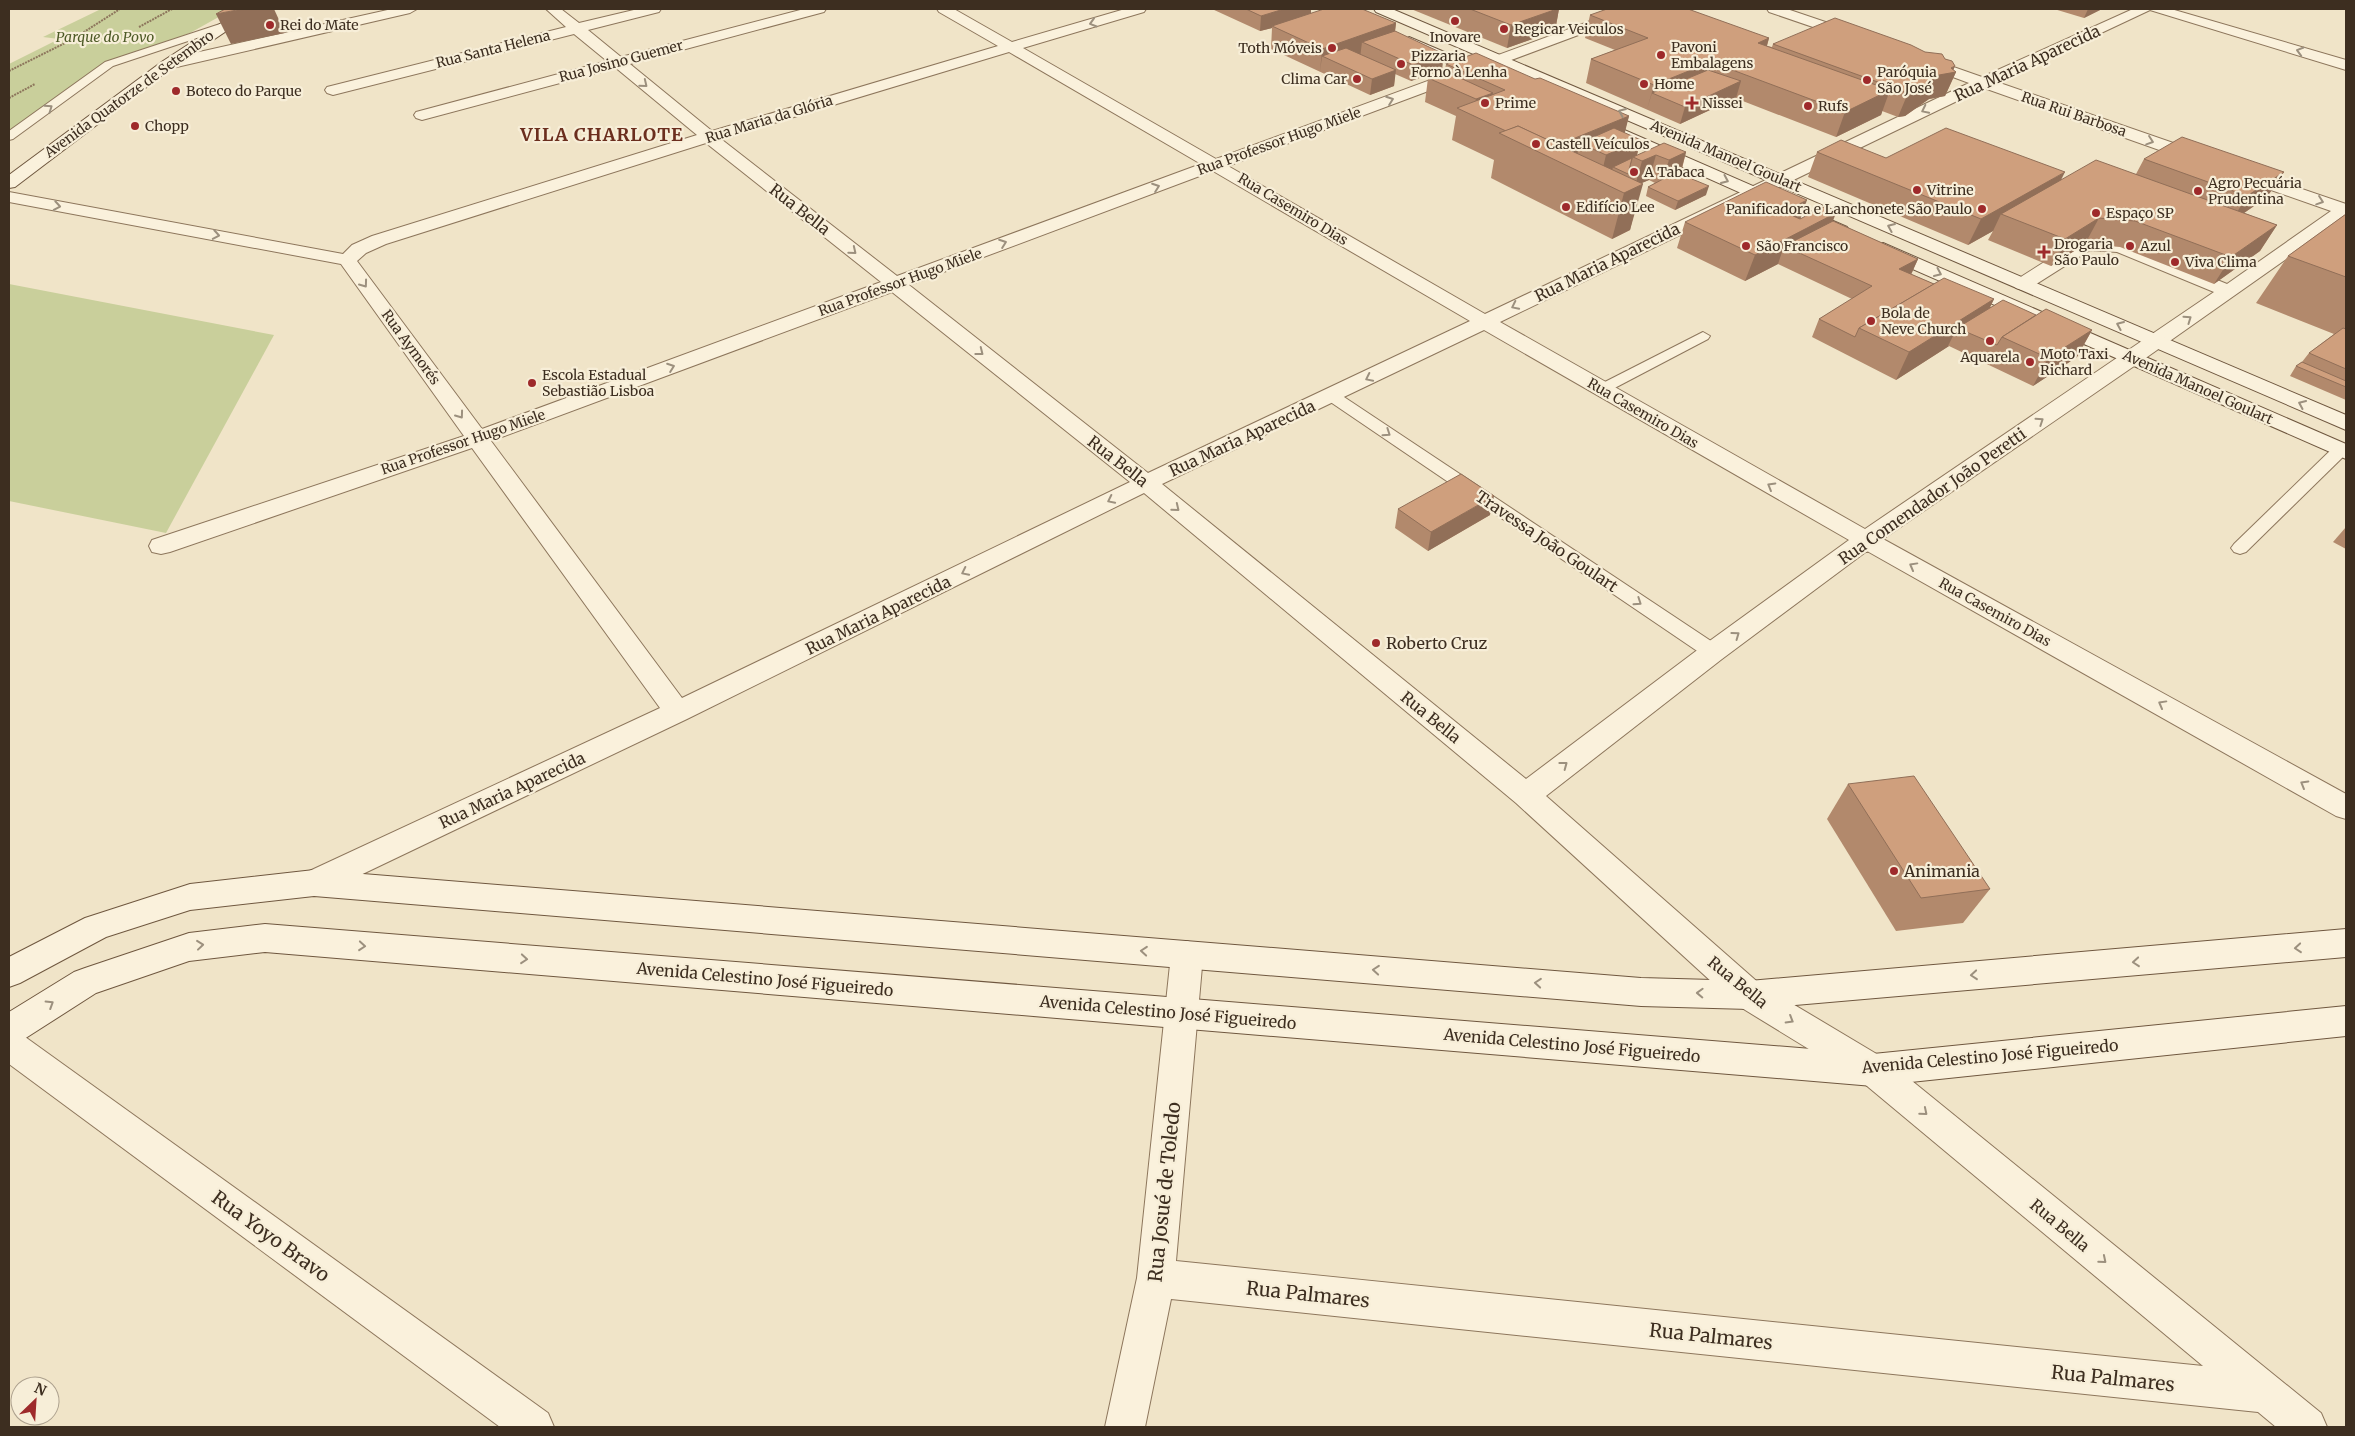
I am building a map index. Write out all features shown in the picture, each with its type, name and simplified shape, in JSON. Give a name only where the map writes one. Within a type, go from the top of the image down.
[{"type":"street","name":"Avenida Quatorze de Setembro","points":[[9,183],[168,64],[223,26],[252,9]]},
{"type":"street","points":[[168,64],[410,9]]},
{"type":"street","name":"Rua Bella","points":[[553,9],[709,137],[1146,483],[1526,795],[1749,995],[1873,1070],[2307,1427]]},
{"type":"street","name":"Rua Santa Helena","points":[[333,90],[654,9]]},
{"type":"street","name":"Rua Josino Guemer","points":[[422,115],[819,9]]},
{"type":"street","name":"Rua Casemiro Dias","points":[[944,9],[1216,164],[1483,322],[1865,540],[2346,808]]},
{"type":"street","name":"Rua Maria da Glória","points":[[347,260],[359,249],[378,240],[709,137],[1139,9]]},
{"type":"street","name":"Avenida Manoel Goulart","points":[[1381,9],[2346,423]]},
{"type":"street","name":"Rua Professor Hugo Miele","points":[[161,546],[477,439],[1635,9]]},
{"type":"street","points":[[1774,9],[1865,41]]},
{"type":"street","name":"Rua Maria Aparecida","points":[[314,883],[677,712],[1146,483],[1332,396],[1752,192],[1983,82],[2144,9]]},
{"type":"street","points":[[2157,9],[2346,65]]},
{"type":"street","points":[[1398,37],[1505,84]]},
{"type":"street","name":"Rua Rui Barbosa","points":[[1901,53],[2346,209]]},
{"type":"street","name":"Avenida Manoel Goulart","points":[[1586,119],[2344,451]]},
{"type":"street","points":[[9,197],[347,260]]},
{"type":"street","name":"Rua Comendador João Peretti","points":[[1526,795],[1712,652],[1865,540],[2133,358],[2346,209]]},
{"type":"street","points":[[2023,284],[2086,244],[2120,247],[2228,291]]},
{"type":"street","name":"Rua Aymorés","points":[[347,260],[677,712]]},
{"type":"street","points":[[9,973],[96,927],[190,897],[314,883],[1641,992],[1749,995],[2346,943]]},
{"type":"street","name":"Avenida Celestino José Figueiredo","points":[[9,1030],[85,982],[189,947],[265,938],[1873,1070],[2346,1021]]},
{"type":"street","name":"Rua Josué de Toledo","points":[[1126,1427],[1156,1278],[1187,955]]},
{"type":"street","name":"Rua Yoyo Bravo","points":[[9,1046],[534,1427]]},
{"type":"street","name":"Rua Palmares","points":[[1156,1278],[2265,1393]]},
{"type":"lane","points":[[9,136],[109,64],[223,26]]},
{"type":"lane","points":[[1602,389],[1703,336]]},
{"type":"lane","name":"Travessa João Goulart","points":[[1332,396],[1712,652]]},
{"type":"lane","points":[[2240,548],[2344,451]]},
{"type":"path","points":[[9,71],[73,38],[120,9]]},
{"type":"green space","name":"Parque do Povo","points":[[101,9],[233,9],[190,33],[105,65],[9,132],[9,64],[59,39],[43,37]]},
{"type":"green space","points":[[9,284],[274,335],[166,533],[9,501]]},
{"type":"building","points":[[225,9],[242,9],[216,14]]},
{"type":"building","points":[[1246,9],[1284,9],[1261,16]]},
{"type":"building","points":[[1324,9],[1362,9],[1396,23],[1322,49],[1272,26]]},
{"type":"building","points":[[1470,9],[1557,9],[1511,25]]},
{"type":"building","points":[[1607,9],[1688,9],[1769,38],[1758,43],[1890,90],[1845,112],[1711,62],[1654,85],[1591,59],[1648,38],[1590,15]]},
{"type":"building","points":[[1835,18],[1911,45],[1925,52],[1942,54],[1945,59],[1952,61],[1955,66],[1951,68],[1956,72],[1939,75],[1915,91],[1908,93],[1773,44]]},
{"type":"building","points":[[1395,31],[1444,54],[1413,65],[1362,42]]},
{"type":"building","points":[[1346,48],[1396,70],[1372,79],[1322,56]]},
{"type":"building","points":[[1476,53],[1535,79],[1540,78],[1629,116],[1558,145],[1518,126],[1506,131],[1457,108],[1505,90],[1446,64]]},
{"type":"building","points":[[1708,70],[1741,81],[1685,107],[1652,93]]},
{"type":"building","points":[[1445,71],[1493,93],[1476,99],[1428,78]]},
{"type":"building","points":[[1518,126],[1643,184],[1624,193],[1499,133]]},
{"type":"building","points":[[1614,128],[1641,140],[1606,155],[1580,143]]},
{"type":"building","points":[[1946,128],[2065,172],[1981,219],[1817,152],[1841,140],[1886,158]]},
{"type":"building","points":[[2182,137],[2284,172],[2247,196],[2144,159]]},
{"type":"building","points":[[1664,143],[1686,152],[1669,160],[1656,155],[1642,161],[1633,157]]},
{"type":"building","points":[[1632,158],[1628,174],[1613,167]]},
{"type":"building","points":[[2096,160],[2277,225],[2231,257],[2135,221],[2099,218],[2065,239],[2001,214]]},
{"type":"building","points":[[1682,169],[1698,176],[1692,179],[1709,186],[1678,201],[1648,187]]},
{"type":"building","points":[[1766,182],[1807,200],[1784,212],[1800,219],[1823,207],[1836,213],[1755,255],[1685,222]]},
{"type":"building","points":[[2346,214],[2346,277],[2288,256]]},
{"type":"building","points":[[1833,221],[1918,259],[1899,269],[1934,284],[1859,328],[1855,337],[1819,319],[1872,286],[1784,246]]},
{"type":"building","points":[[1944,278],[1994,299],[1909,352],[1859,328]]},
{"type":"building","points":[[2003,300],[2036,315],[2002,337],[1997,345],[1957,328]]},
{"type":"building","points":[[2046,309],[2092,330],[2048,358],[2002,337]]},
{"type":"building","points":[[2343,328],[2346,329],[2346,369],[2309,353]]},
{"type":"building","points":[[2302,362],[2346,381],[2346,387],[2296,366]]},
{"type":"building","points":[[1461,474],[1494,496],[1431,532],[1398,509]]},
{"type":"building","points":[[1914,776],[1990,889],[1921,898],[1848,784]]},
{"type":"place","name":"Inovare","points":[[1455,21]]},
{"type":"place","name":"Rei do Mate","points":[[270,25]]},
{"type":"place","name":"Regicar Veiculos","points":[[1504,29]]},
{"type":"place","name":"Toth Móveis","points":[[1332,48]]},
{"type":"place","name":"Pavoni Embalagens","points":[[1661,55]]},
{"type":"place","name":"Pizzaria Forno à Lenha","points":[[1401,64]]},
{"type":"place","name":"Clima Car","points":[[1357,79]]},
{"type":"place","name":"Paróquia São José","points":[[1867,80]]},
{"type":"place","name":"Home","points":[[1644,84]]},
{"type":"place","name":"Boteco do Parque","points":[[176,91]]},
{"type":"place","name":"Prime","points":[[1485,103]]},
{"type":"place","name":"Nissei","points":[[1692,103]]},
{"type":"place","name":"Rufs","points":[[1808,106]]},
{"type":"place","name":"Chopp","points":[[135,126]]},
{"type":"place","name":"Castell Veículos","points":[[1536,144]]},
{"type":"place","name":"A Tabaca","points":[[1634,172]]},
{"type":"place","name":"Vitrine","points":[[1917,190]]},
{"type":"place","name":"Agro Pecuária Prudentina","points":[[2198,191]]},
{"type":"place","name":"Edifício Lee","points":[[1566,207]]},
{"type":"place","name":"Panificadora e Lanchonete São Paulo","points":[[1982,209]]},
{"type":"place","name":"Espaço SP","points":[[2096,213]]},
{"type":"place","name":"São Francisco","points":[[1746,246]]},
{"type":"place","name":"Azul","points":[[2130,246]]},
{"type":"place","name":"Drogaria São Paulo","points":[[2044,252]]},
{"type":"place","name":"Viva Clima","points":[[2175,262]]},
{"type":"place","name":"Bola de Neve Church","points":[[1871,321]]},
{"type":"place","name":"Aquarela","points":[[1990,341]]},
{"type":"place","name":"Moto Taxi Richard","points":[[2030,362]]},
{"type":"place","name":"Escola Estadual Sebastião Lisboa","points":[[532,383]]},
{"type":"place","name":"Roberto Cruz","points":[[1376,643]]},
{"type":"place","name":"Animania","points":[[1894,871]]},
{"type":"district","name":"VILA CHARLOTE","points":[[602,135]]}]
